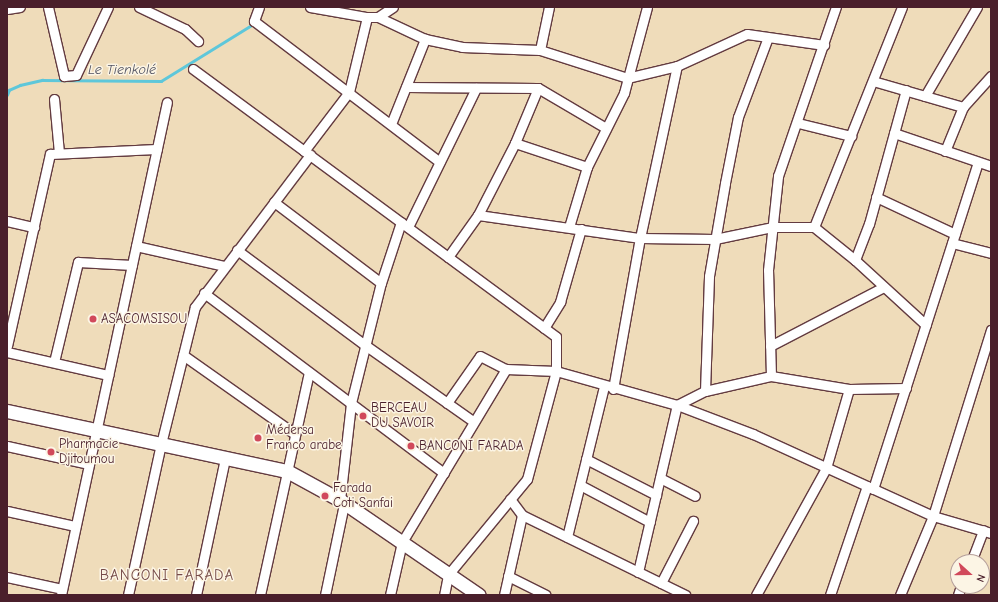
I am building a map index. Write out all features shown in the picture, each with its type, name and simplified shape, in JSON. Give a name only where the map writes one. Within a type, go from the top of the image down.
[{"type":"main road","points":[[7,411],[287,471],[342,502],[479,595]]},
{"type":"street","points":[[7,9],[20,7]]},
{"type":"street","points":[[48,7],[64,76],[76,74],[108,7]]},
{"type":"street","points":[[138,7],[185,29],[198,41]]},
{"type":"street","points":[[259,7],[254,21],[392,124],[440,162]]},
{"type":"street","points":[[310,7],[367,17],[378,16],[393,7]]},
{"type":"street","points":[[540,50],[549,7]]},
{"type":"street","points":[[569,227],[588,168],[624,93],[647,7]]},
{"type":"street","points":[[771,376],[768,270],[778,176],[798,123],[836,7]]},
{"type":"street","points":[[814,227],[902,7]]},
{"type":"street","points":[[925,96],[977,7]]},
{"type":"street","points":[[378,16],[425,39],[462,47],[540,50],[627,78],[677,66],[747,34],[824,45]]},
{"type":"street","points":[[128,595],[161,444],[195,307],[224,266],[274,202],[349,92],[367,17]]},
{"type":"street","points":[[705,391],[710,276],[715,240],[738,117],[768,37]]},
{"type":"street","points":[[392,124],[425,39]]},
{"type":"street","points":[[567,537],[586,459],[609,388],[677,66]]},
{"type":"street","points":[[193,69],[556,337],[556,371],[526,479],[448,575],[444,595]]},
{"type":"street","points":[[945,151],[963,107],[991,76]]},
{"type":"street","points":[[873,80],[963,107]]},
{"type":"street","points":[[406,87],[538,88],[606,128]]},
{"type":"street","points":[[325,595],[342,502],[351,403],[381,282],[404,225],[440,162],[476,88]]},
{"type":"street","points":[[448,257],[478,215],[515,143],[538,88]]},
{"type":"street","points":[[855,260],[869,224],[906,90]]},
{"type":"street","points":[[54,99],[59,153]]},
{"type":"street","points":[[7,577],[61,592],[167,102]]},
{"type":"street","points":[[798,123],[851,136]]},
{"type":"street","points":[[894,133],[991,166]]},
{"type":"street","points":[[515,143],[588,168]]},
{"type":"street","points":[[7,346],[50,154],[157,149]]},
{"type":"street","points":[[830,595],[906,388],[978,162]]},
{"type":"street","points":[[876,197],[954,239],[991,253]]},
{"type":"street","points":[[274,202],[381,282]]},
{"type":"street","points":[[478,215],[640,238],[715,240],[772,226],[814,227],[855,260],[926,325]]},
{"type":"street","points":[[7,222],[34,227]]},
{"type":"street","points":[[544,328],[560,302],[582,229]]},
{"type":"street","points":[[136,246],[224,266]]},
{"type":"street","points":[[237,250],[365,345],[474,422]]},
{"type":"street","points":[[54,362],[78,262],[132,265]]},
{"type":"street","points":[[770,346],[884,287]]},
{"type":"street","points":[[204,293],[444,473]]},
{"type":"street","points":[[900,595],[933,516],[991,330]]},
{"type":"street","points":[[7,352],[108,375]]},
{"type":"street","points":[[183,355],[295,434]]},
{"type":"street","points":[[447,403],[480,356],[506,369],[556,371],[609,388],[677,405],[753,434],[933,516],[987,532],[975,554]]},
{"type":"street","points":[[390,595],[402,542],[506,369]]},
{"type":"street","points":[[260,595],[309,372]]},
{"type":"street","points":[[677,405],[705,391],[771,376],[849,390],[906,388]]},
{"type":"street","points":[[756,595],[826,468],[849,390]]},
{"type":"street","points":[[638,572],[677,405]]},
{"type":"street","points":[[7,446],[89,464]]},
{"type":"street","points":[[196,595],[225,458]]},
{"type":"street","points":[[586,459],[656,495]]},
{"type":"street","points":[[660,478],[694,496]]},
{"type":"street","points":[[580,485],[650,522]]},
{"type":"street","points":[[510,499],[522,515],[661,583],[671,592],[685,595]]},
{"type":"street","points":[[7,511],[76,526]]},
{"type":"street","points":[[504,595],[522,515]]},
{"type":"street","points":[[661,583],[693,521]]},
{"type":"street","points":[[508,576],[546,595]]},
{"type":"waterway","name":"Le Tienkolé","points":[[7,95],[9,90],[20,85],[42,80],[161,81],[250,26]]},
{"type":"place","name":"ASACOMSISOU","points":[[93,319]]},
{"type":"place","name":"BERCEAU DU SAVOIR","points":[[363,416]]},
{"type":"place","name":"Médersa Franco arabe","points":[[258,438]]},
{"type":"place","name":"BANCONI FARADA","points":[[411,446]]},
{"type":"place","name":"Pharmacie Djitoumou","points":[[51,452]]},
{"type":"place","name":"Farada Coti Sanfai","points":[[325,496]]},
{"type":"district","name":"BANCONI FARADA","points":[[167,576]]}]
